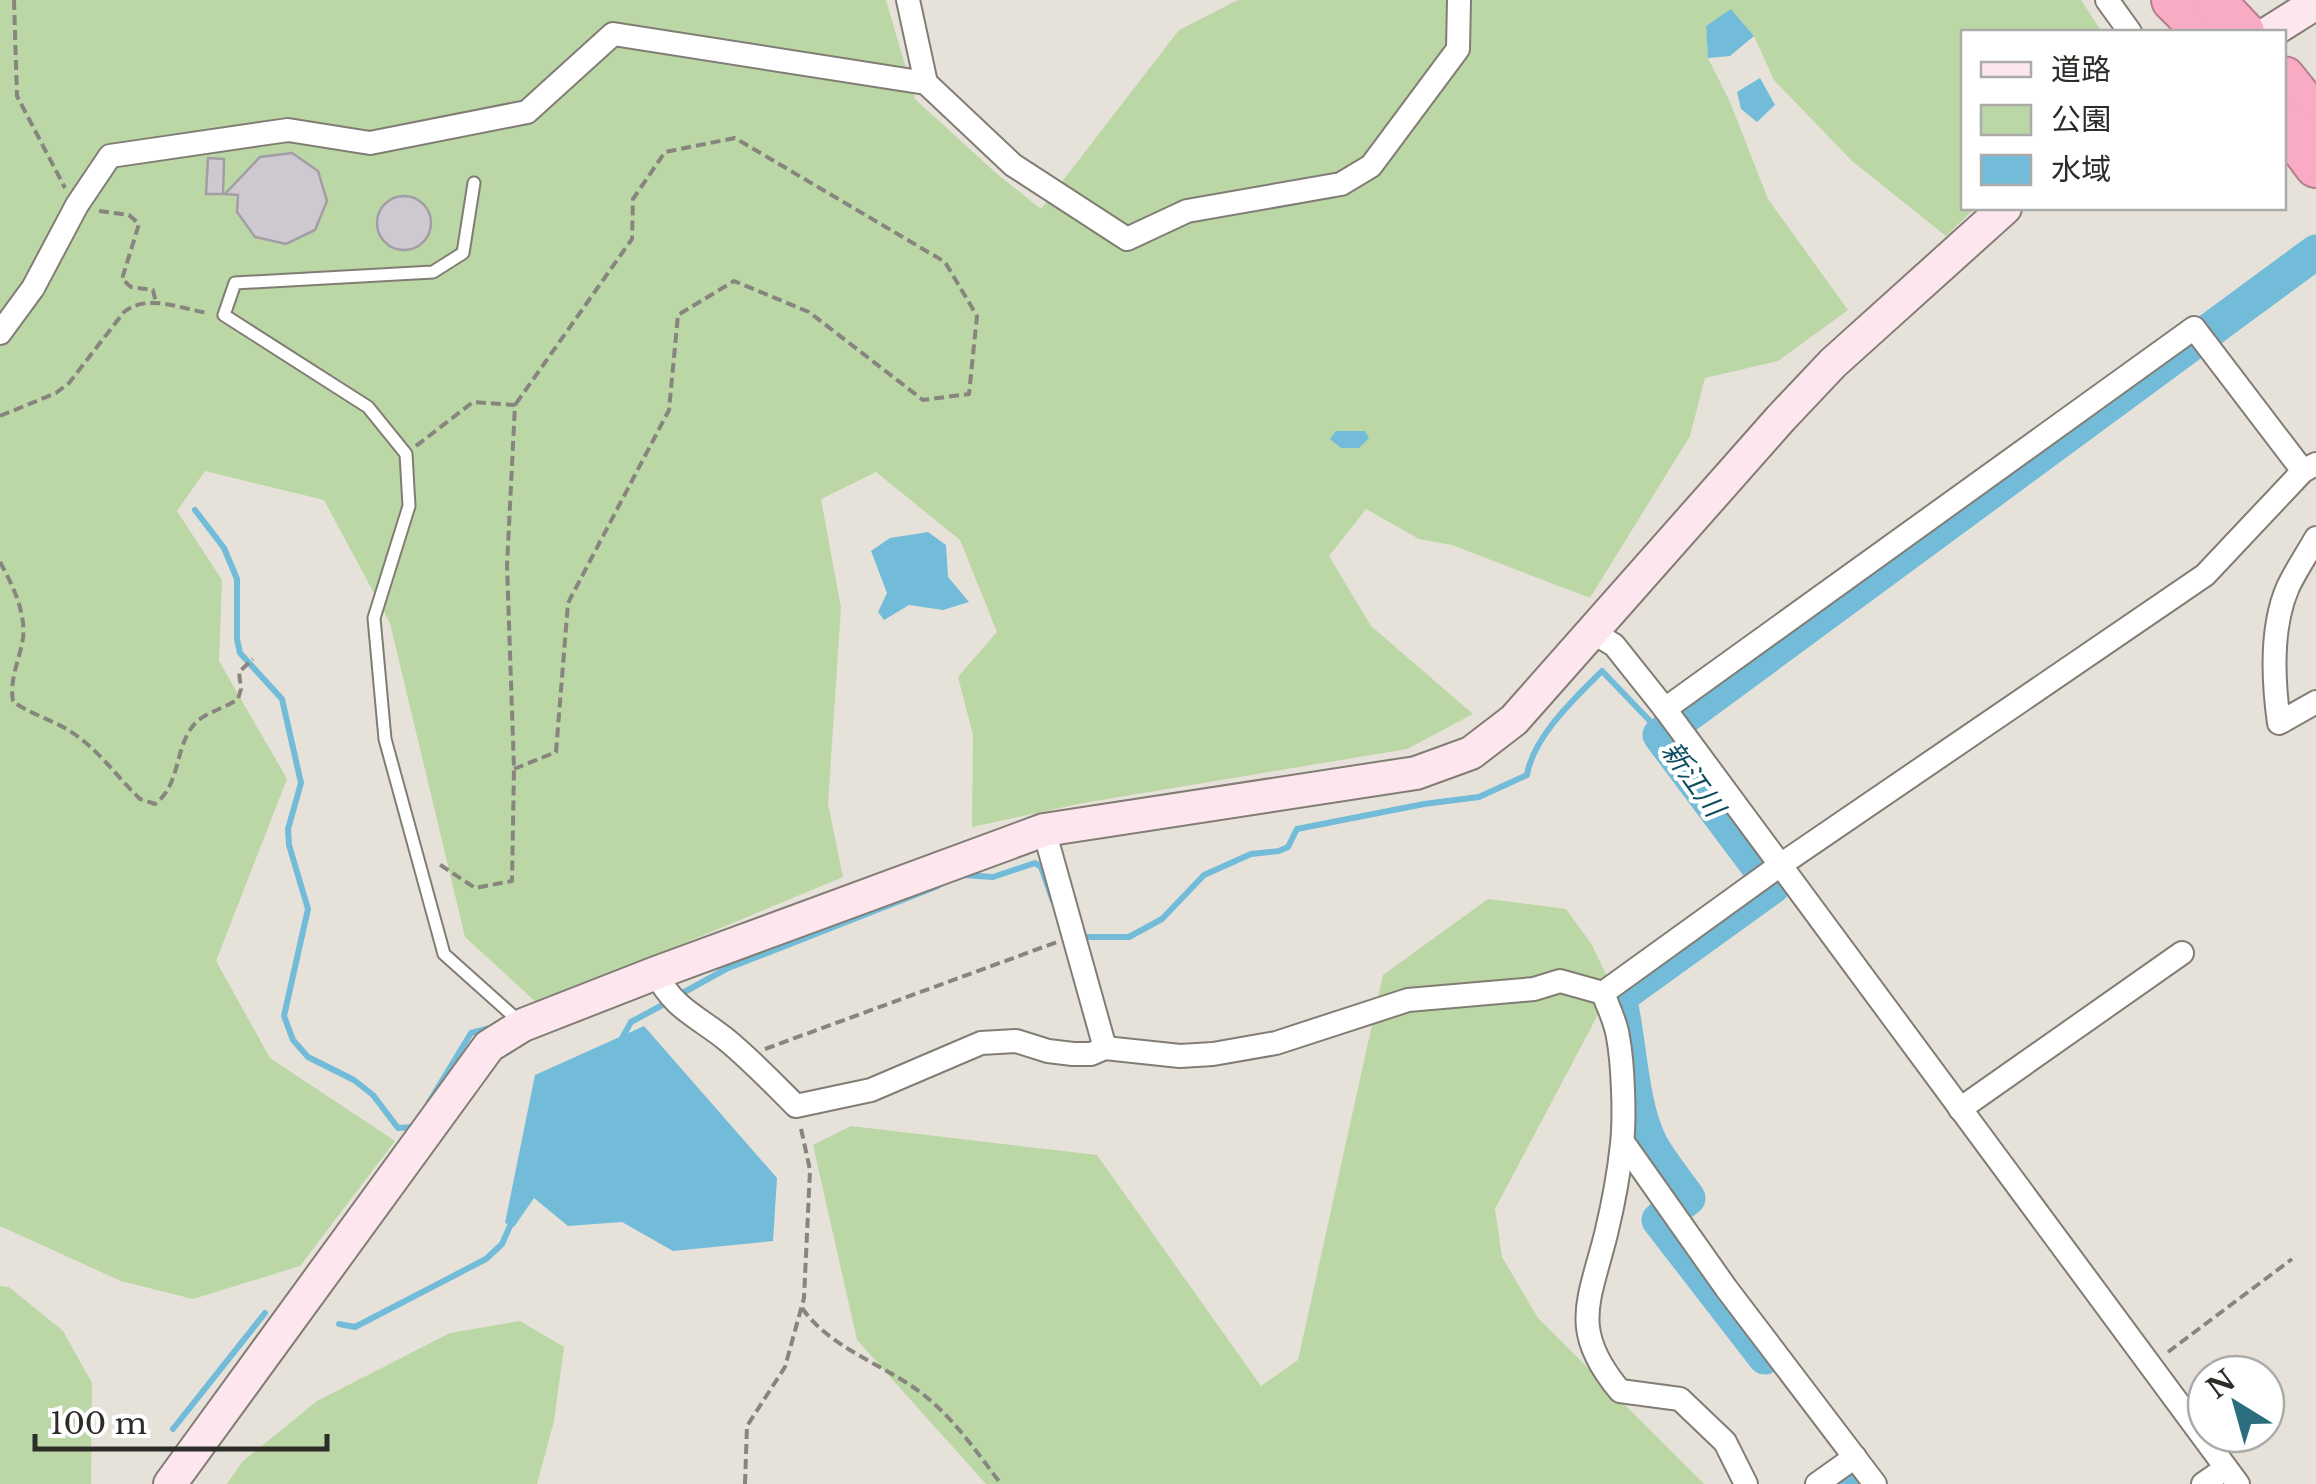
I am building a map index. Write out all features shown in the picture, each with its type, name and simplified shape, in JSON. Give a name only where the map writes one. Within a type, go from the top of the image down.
[{"type":"highway","points":[[2172,0],[2233,24]]},
{"type":"highway","points":[[2286,80],[2316,118]]},
{"type":"highway","points":[[2286,126],[2316,166]]},
{"type":"street","points":[[908,0],[926,83],[1013,166],[1126,239],[1187,210],[1341,184],[1371,166],[1458,48],[1458,0]]},
{"type":"street","points":[[2106,0],[2128,30]]},
{"type":"street","points":[[2233,24],[2316,2]]},
{"type":"street","points":[[0,334],[33,288],[77,205],[110,156],[288,130],[370,143],[527,112],[614,34],[926,83]]},
{"type":"street","points":[[170,1484],[488,1046],[523,1025],[656,973],[1044,830],[1416,774],[1471,753],[1514,720],[1706,500],[1833,364],[2003,210]]},
{"type":"street","points":[[1602,993],[1778,866],[2206,575],[2309,468],[2194,328],[1666,709]]},
{"type":"street","points":[[2316,538],[2286,590],[2276,638],[2274,686],[2279,723],[2316,702]]},
{"type":"street","points":[[1592,632],[1614,645],[1666,709],[1778,866],[2232,1476],[2202,1484]]},
{"type":"street","points":[[1044,830],[1106,1048]]},
{"type":"street","points":[[1960,1110],[2182,953]]},
{"type":"street","points":[[656,973],[674,1002],[728,1040],[796,1106],[871,1090],[981,1043],[1016,1041],[1073,1054],[1091,1054],[1106,1048],[1180,1056],[1213,1054],[1276,1044],[1408,1000],[1534,989],[1560,980],[1602,993]]},
{"type":"street","points":[[1602,993],[1618,1035],[1623,1142],[1585,1318],[1592,1349],[1602,1370],[1620,1390],[1680,1399],[1725,1442],[1746,1484]]},
{"type":"street","points":[[1623,1142],[1875,1484]]},
{"type":"street","points":[[1817,1484],[1855,1457]]},
{"type":"lane","points":[[474,183],[463,253],[433,272],[235,282],[224,314],[368,406],[406,454],[409,506],[374,618],[385,740],[444,954],[523,1025]]},
{"type":"path","points":[[14,0],[16,96],[77,205],[136,218],[140,230],[122,279],[131,287],[153,290],[156,303]]},
{"type":"path","points":[[415,849],[475,888],[512,881],[514,768],[507,566],[515,405],[632,239],[632,199],[666,152],[736,138],[944,262],[977,316],[969,394],[923,400],[809,312],[734,281],[678,315],[669,410],[568,604],[556,752],[514,768]]},
{"type":"path","points":[[0,416],[56,393],[69,383],[133,304],[156,303],[224,314]]},
{"type":"path","points":[[406,454],[474,402],[515,405]]},
{"type":"path","points":[[0,562],[23,625],[11,696],[15,704],[55,720],[80,737],[140,800],[150,804],[165,796],[184,743],[200,718],[238,699],[238,672],[253,659]]},
{"type":"path","points":[[750,1061],[786,1040],[1074,936]]},
{"type":"path","points":[[745,1484],[747,1426],[785,1367],[802,1308],[810,1170],[796,1106]]},
{"type":"path","points":[[2150,1366],[2292,1259]]},
{"type":"path","points":[[802,1308],[822,1332],[920,1392],[944,1412],[1001,1484]]},
{"type":"green space","points":[[0,0],[886,0],[915,99],[1041,209],[1179,30],[1238,0],[2081,0],[2101,30],[1961,30],[1961,210],[1973,210],[1946,236],[1852,161],[1774,80],[1754,36],[1732,10],[1706,26],[1708,58],[1730,102],[1768,199],[1848,310],[1778,361],[1705,378],[1690,436],[1590,598],[1452,545],[1419,539],[1366,509],[1329,556],[1371,626],[1473,714],[1407,749],[1083,803],[972,827],[973,735],[958,677],[997,632],[960,540],[876,472],[821,499],[841,608],[828,804],[843,877],[538,1004],[465,937],[390,623],[324,500],[205,471],[177,511],[222,580],[219,661],[287,779],[216,961],[270,1058],[395,1141],[300,1266],[193,1299],[121,1281],[0,1226]]},
{"type":"green space","points":[[1488,899],[1566,909],[1592,945],[1614,991],[1495,1209],[1502,1257],[1538,1318],[1704,1484],[986,1484],[857,1340],[813,1145],[851,1126],[1097,1155],[1261,1386],[1298,1360],[1383,975]]},
{"type":"green space","points":[[0,1286],[9,1287],[63,1331],[92,1383],[91,1484],[0,1484]]},
{"type":"green space","points":[[520,1321],[564,1347],[554,1421],[537,1484],[227,1484],[242,1462],[317,1401],[450,1333]]},
{"type":"water","points":[[1731,9],[1754,36],[1730,56],[1708,58],[1706,26]]},
{"type":"water","points":[[1760,78],[1775,105],[1757,122],[1741,109],[1737,92]]},
{"type":"water","points":[[1336,431],[1365,431],[1369,438],[1359,448],[1341,448],[1330,439]]},
{"type":"water","points":[[928,532],[946,545],[948,577],[969,602],[943,610],[909,605],[884,620],[878,612],[887,593],[871,551],[890,538]]},
{"type":"water","points":[[644,1026],[777,1178],[773,1241],[673,1251],[622,1222],[568,1226],[534,1198],[514,1227],[505,1223],[535,1075]]},
{"type":"building","points":[[292,153],[318,171],[327,201],[315,230],[286,244],[255,237],[237,212],[238,195],[225,194],[260,157]]},
{"type":"building","points":[[208,158],[224,159],[223,194],[206,194]]},
{"type":"building","points":[[404,196],[423,204],[431,223],[423,242],[404,250],[385,242],[377,223],[385,204]]},
{"type":"waterway","name":"新江川","points":[[1765,1357],[1659,1220],[1688,1198],[1655,1152],[1644,1129],[1619,997],[1773,886],[1660,735],[2316,252]]},
{"type":"waterway","points":[[195,510],[224,548],[237,579],[240,653],[282,699],[301,783],[288,829],[308,909],[284,1016],[293,1040],[308,1057],[354,1080],[373,1095],[398,1128],[413,1127]]},
{"type":"waterway","points":[[1079,933],[1085,937],[1129,937],[1162,919],[1204,875],[1251,854],[1288,847],[1297,829],[1479,797],[1527,775],[1546,733],[1602,671],[1660,735]]},
{"type":"waterway","points":[[963,875],[993,877],[1035,863],[1041,867],[1053,901]]},
{"type":"waterway","points":[[679,995],[726,969],[938,886]]},
{"type":"waterway","points":[[621,1040],[631,1022],[668,1002]]},
{"type":"waterway","points":[[428,1104],[471,1033],[490,1028]]},
{"type":"waterway","points":[[339,1324],[355,1327],[486,1259],[502,1244],[513,1219]]},
{"type":"waterway","points":[[173,1429],[265,1313]]},
{"type":"waterway","name":"新江川","points":[[1845,1484],[1857,1474]]}]
